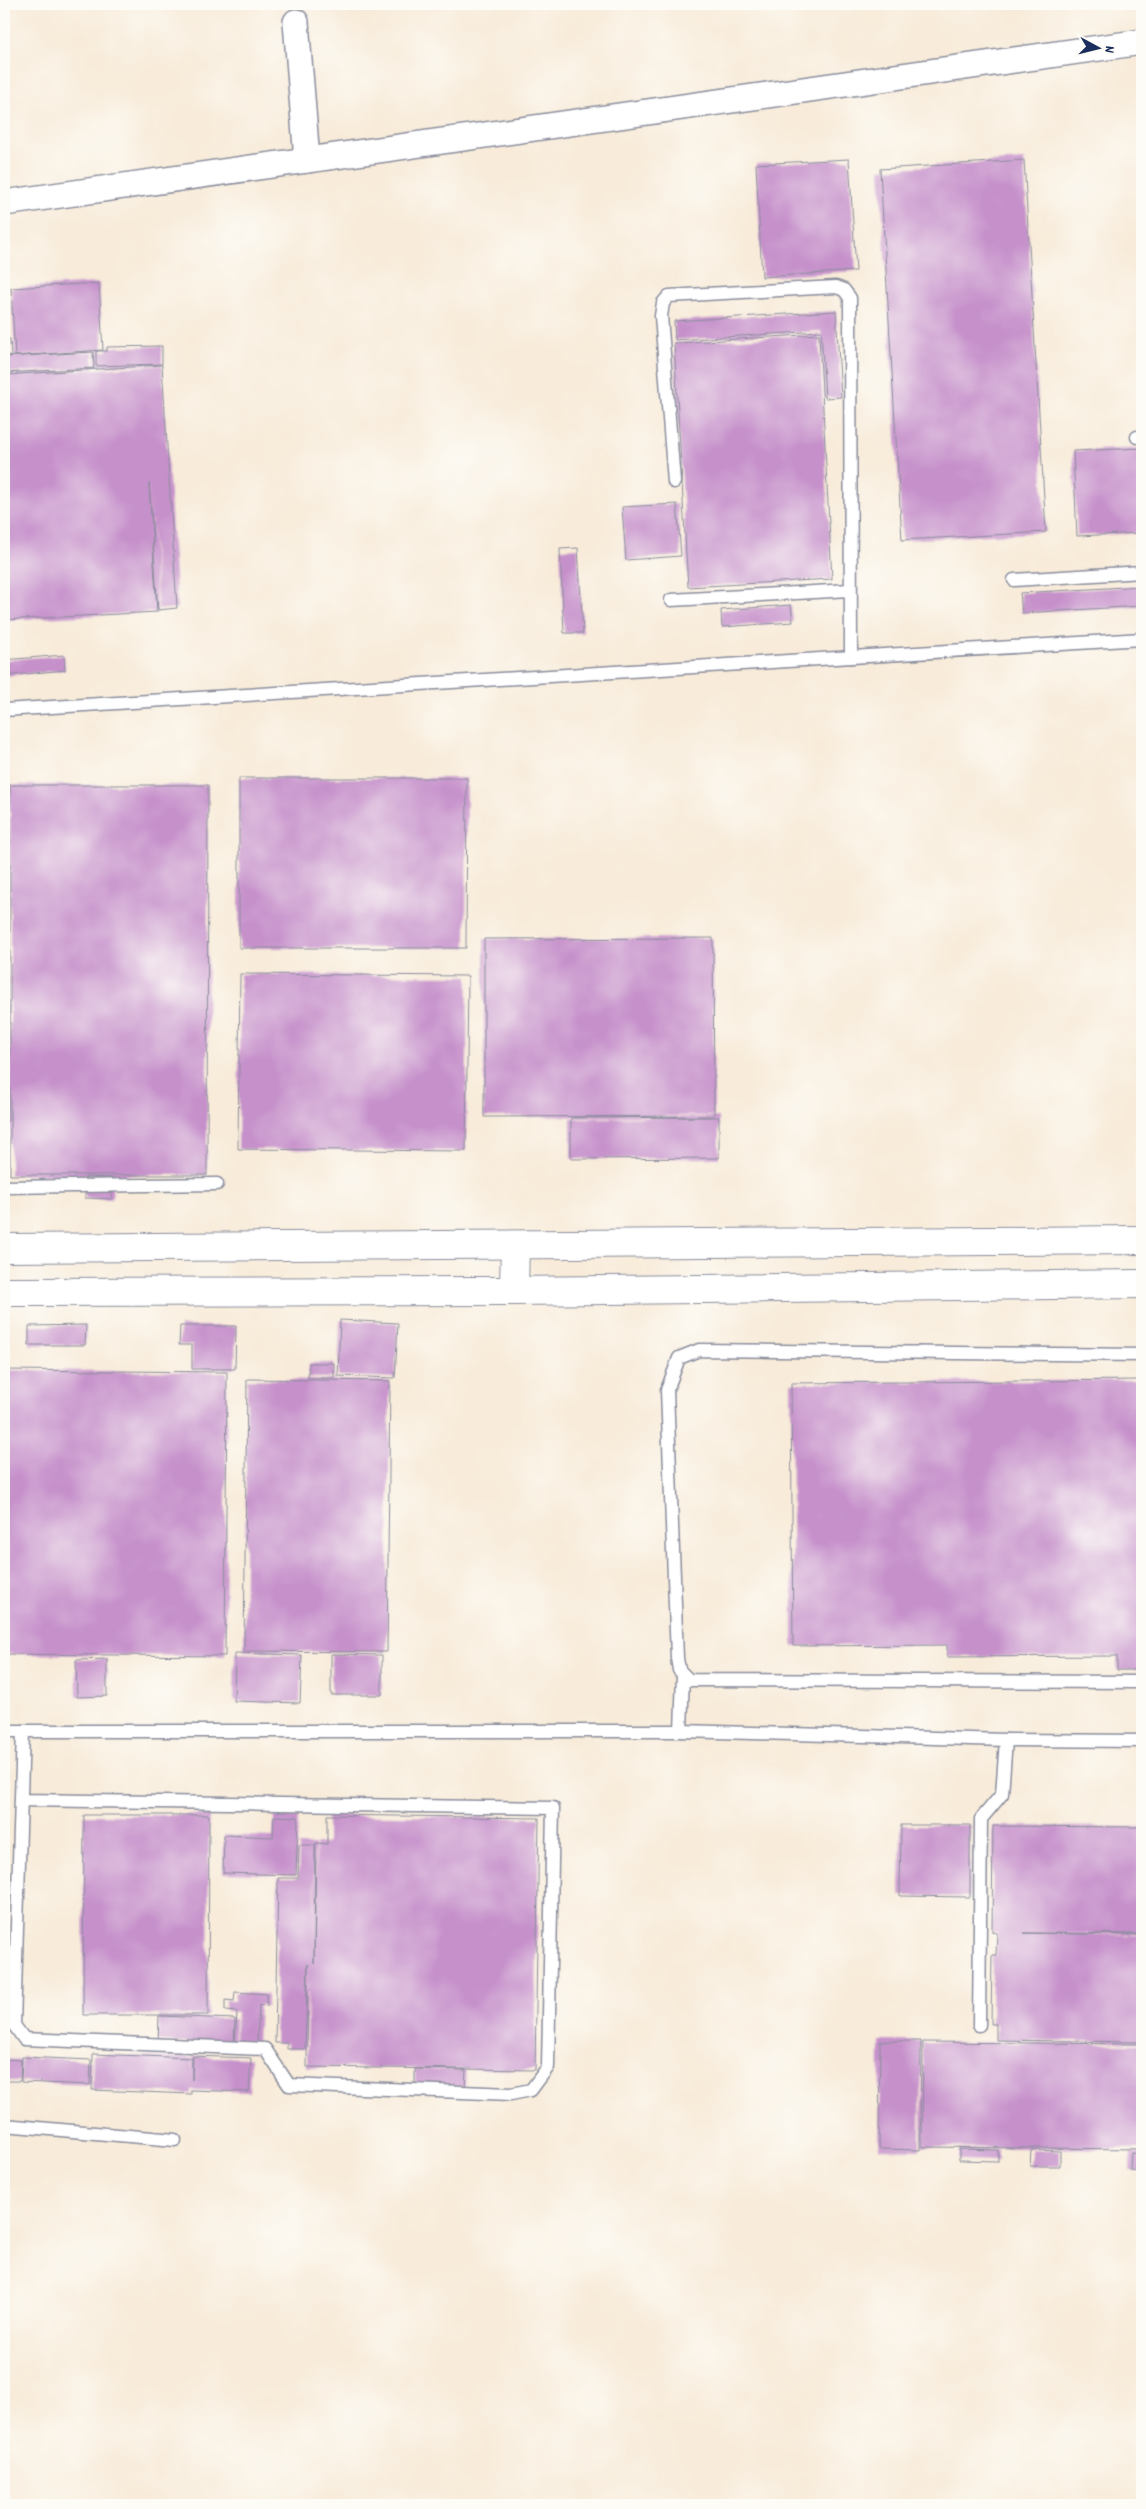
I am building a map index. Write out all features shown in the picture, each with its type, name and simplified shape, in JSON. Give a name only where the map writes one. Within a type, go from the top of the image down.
[{"type":"street","points":[[296,22],[307,160]]},
{"type":"street","points":[[4,203],[1142,42]]},
{"type":"street","points":[[4,1248],[1142,1240]]},
{"type":"street","points":[[514,1245],[514,1291]]},
{"type":"street","points":[[4,1292],[514,1291],[1142,1284]]},
{"type":"lane","points":[[674,482],[661,316],[663,303],[668,296],[836,287],[844,290],[850,298],[851,657]]},
{"type":"lane","points":[[1014,580],[1142,572]]},
{"type":"lane","points":[[670,600],[850,590]]},
{"type":"lane","points":[[4,710],[1142,638]]},
{"type":"lane","points":[[4,1187],[216,1184]]},
{"type":"lane","points":[[1142,1355],[698,1350],[679,1358],[667,1390],[676,1658],[679,1670],[683,1676],[697,1682],[1142,1682]]},
{"type":"lane","points":[[681,1732],[683,1676]]},
{"type":"lane","points":[[4,1731],[681,1732],[1006,1740],[1142,1741]]},
{"type":"lane","points":[[22,1800],[552,1808],[548,2067],[531,2090],[511,2094],[289,2085],[265,2049],[24,2039],[14,2025],[23,1731]]},
{"type":"lane","points":[[979,2025],[981,1819],[1002,1794],[1006,1740]]},
{"type":"lane","points":[[4,2125],[174,2140]]},
{"type":"building","points":[[849,159],[856,271],[762,277],[756,164]]},
{"type":"building","points":[[1024,160],[1046,532],[902,540],[880,169]]},
{"type":"building","points":[[99,283],[103,350],[15,356],[11,288]]},
{"type":"building","points":[[836,311],[841,397],[825,398],[821,331],[675,340],[674,321]]},
{"type":"building","points":[[819,334],[832,579],[688,587],[674,343]]},
{"type":"building","points":[[4,339],[10,339],[11,356],[4,356]]},
{"type":"building","points":[[162,346],[162,364],[96,366],[96,351],[107,351],[107,347]]},
{"type":"building","points":[[93,352],[94,368],[4,373],[4,357]]},
{"type":"building","points":[[162,365],[177,608],[158,610],[149,483],[157,612],[4,620],[4,375]]},
{"type":"building","points":[[1142,448],[1142,533],[1077,536],[1073,451]]},
{"type":"building","points":[[677,504],[681,556],[626,560],[622,507]]},
{"type":"building","points":[[578,548],[583,633],[564,633],[560,549]]},
{"type":"building","points":[[1142,586],[1142,606],[1022,613],[1020,593]]},
{"type":"building","points":[[791,605],[793,622],[722,627],[721,610]]},
{"type":"building","points":[[64,655],[65,670],[4,676],[4,660]]},
{"type":"building","points":[[239,778],[467,778],[466,948],[239,948]]},
{"type":"building","points":[[10,785],[208,785],[207,1175],[10,1175]]},
{"type":"building","points":[[4,831],[6,831],[8,1121],[4,1121]]},
{"type":"building","points":[[713,938],[714,1116],[484,1117],[484,939]]},
{"type":"building","points":[[240,974],[468,976],[466,1151],[238,1149]]},
{"type":"building","points":[[719,1117],[719,1158],[571,1159],[571,1118]]},
{"type":"building","points":[[85,1177],[113,1178],[112,1199],[85,1198]]},
{"type":"building","points":[[340,1320],[398,1323],[395,1378],[338,1376]]},
{"type":"building","points":[[86,1325],[85,1345],[29,1345],[29,1326]]},
{"type":"building","points":[[180,1326],[236,1326],[235,1369],[192,1369],[192,1345],[179,1345]]},
{"type":"building","points":[[309,1363],[334,1363],[334,1378],[308,1378]]},
{"type":"building","points":[[4,1370],[227,1372],[225,1656],[4,1654]]},
{"type":"building","points":[[247,1379],[390,1381],[387,1652],[244,1651]]},
{"type":"building","points":[[1142,1380],[1142,1670],[1117,1670],[1117,1656],[947,1657],[947,1645],[793,1646],[791,1383]]},
{"type":"building","points":[[235,1653],[302,1655],[300,1703],[234,1701]]},
{"type":"building","points":[[331,1654],[382,1655],[382,1695],[331,1695]]},
{"type":"building","points":[[107,1659],[107,1696],[77,1697],[76,1660]]},
{"type":"building","points":[[84,1815],[209,1815],[208,2015],[83,2015]]},
{"type":"building","points":[[327,1815],[539,1818],[535,2070],[307,2067],[308,1964],[305,2049],[287,2049],[287,2043],[275,2043],[278,1878],[298,1878],[299,1845],[315,1845],[314,1964],[316,1843],[327,1844]]},
{"type":"building","points":[[274,1816],[298,1817],[296,1875],[223,1873],[224,1835],[273,1837]]},
{"type":"building","points":[[901,1825],[970,1825],[970,1897],[900,1896]]},
{"type":"building","points":[[993,1826],[1142,1827],[1142,1934],[1024,1933],[1142,1935],[1142,2042],[996,2040],[996,2024],[991,2024],[992,1955],[996,1955],[997,1933],[992,1932]]},
{"type":"building","points":[[235,1992],[267,1994],[267,2006],[259,2005],[257,2045],[235,2044],[237,2012],[225,2011],[225,2000],[234,2001]]},
{"type":"building","points":[[159,2016],[235,2019],[234,2045],[158,2042]]},
{"type":"building","points":[[880,2041],[921,2041],[920,2150],[879,2149]]},
{"type":"building","points":[[923,2042],[1142,2044],[1142,2149],[922,2147]]},
{"type":"building","points":[[93,2054],[192,2058],[192,2080],[193,2056],[251,2058],[249,2092],[191,2090],[191,2094],[92,2090]]},
{"type":"building","points":[[22,2057],[91,2060],[90,2085],[21,2082]]},
{"type":"building","points":[[4,2059],[21,2060],[20,2081],[4,2081]]},
{"type":"building","points":[[415,2069],[466,2070],[465,2087],[415,2085]]},
{"type":"building","points":[[959,2149],[998,2150],[998,2161],[959,2160]]},
{"type":"building","points":[[1031,2150],[1060,2151],[1060,2166],[1030,2166]]},
{"type":"building","points":[[1131,2153],[1142,2154],[1142,2171],[1130,2170]]}]
